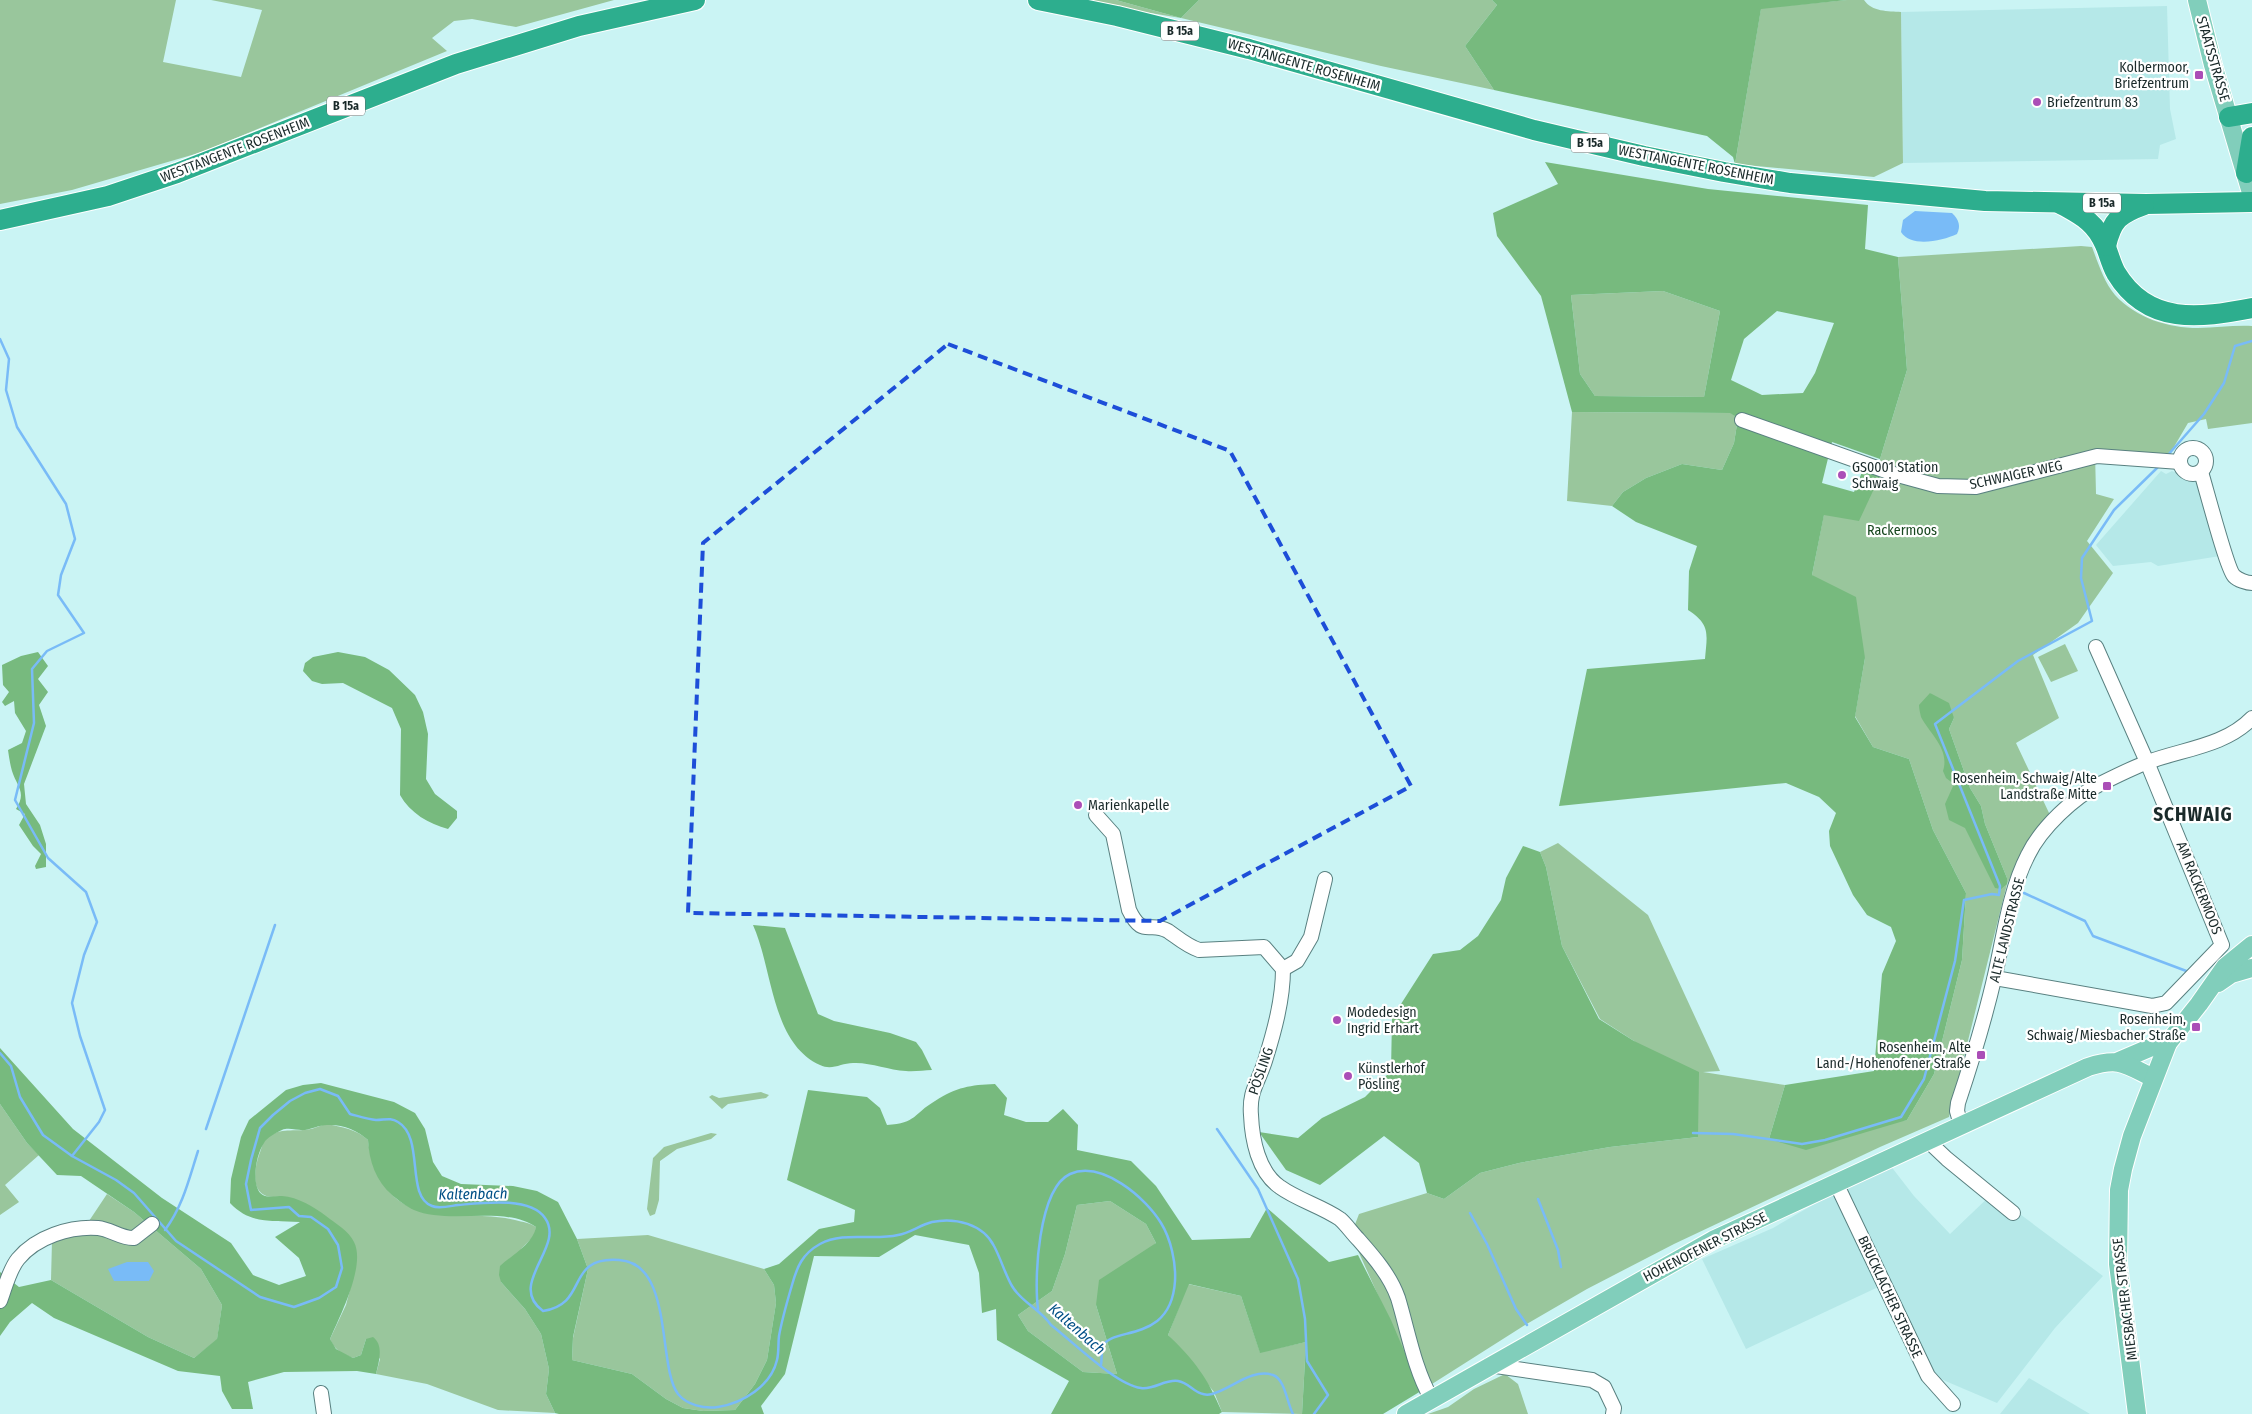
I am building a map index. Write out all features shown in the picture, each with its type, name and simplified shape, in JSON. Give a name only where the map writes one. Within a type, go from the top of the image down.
[{"type":"highway","name":"WESTTANGENTE ROSENHEIM","points":[[0,220],[108,196],[168,176],[456,64],[579,26],[629,13],[695,0]]},
{"type":"highway","name":"WESTTANGENTE ROSENHEIM","points":[[1038,0],[1117,16],[1249,48],[1525,127],[1644,156],[1790,183],[1985,201],[2146,204],[2252,202]]},
{"type":"highway","points":[[2229,117],[2252,113]]},
{"type":"highway","points":[[2246,173],[2252,137]]},
{"type":"highway","points":[[2057,202],[2090,221],[2098,231],[2106,246],[2110,262],[2124,284],[2149,306],[2176,315],[2199,316],[2252,308]]},
{"type":"highway","points":[[2106,246],[2110,230],[2119,216],[2146,204]]},
{"type":"highway","points":[[2225,313],[2252,297]]},
{"type":"highway","points":[[2225,313],[2252,316]]},
{"type":"main road","name":"STAATSSTRASSE","points":[[2197,0],[2212,65],[2252,196]]},
{"type":"main road","name":"MIESBACHER STRASSE","points":[[2137,1414],[2118,1264],[2119,1190],[2123,1169],[2132,1136],[2168,1043],[2211,987],[2224,966],[2252,945]]},
{"type":"main road","name":"MIESBACHER STRASSE","points":[[2211,987],[2231,974],[2252,968]]},
{"type":"main road","points":[[2119,1061],[2154,1046],[2168,1043]]},
{"type":"main road","name":"HOHENOFENER STRASSE","points":[[1406,1414],[1489,1365],[1714,1240],[2088,1066],[2119,1061]]},
{"type":"main road","points":[[2119,1061],[2153,1078]]},
{"type":"street","name":"SCHWAIGER WEG","points":[[1742,420],[1894,474],[1938,486],[1976,487],[2097,456],[2180,462],[2186,472],[2193,474],[2201,472]]},
{"type":"street","points":[[2180,462],[2183,454],[2189,449],[2200,450],[2206,461],[2201,472],[2226,559],[2234,576],[2252,583]]},
{"type":"street","points":[[2096,647],[2147,762]]},
{"type":"street","name":"ALTE LANDSTRASSE","points":[[1961,1125],[1957,1111],[1958,1103],[1975,1053],[1995,978],[2008,914],[2028,854],[2041,833],[2078,798],[2100,784],[2147,762],[2215,742],[2236,731],[2252,718]]},
{"type":"street","name":"AM RACKERMOOS","points":[[1995,978],[2152,1006],[2166,1003],[2222,945],[2147,762]]},
{"type":"street","points":[[1096,815],[1113,834],[1129,910],[1138,924],[1142,928],[1165,930],[1190,947],[1199,950],[1264,947],[1283,969],[1297,961],[1310,937],[1325,879]]},
{"type":"street","name":"PÖSLING","points":[[1283,969],[1283,990],[1278,1003],[1273,1036],[1251,1092],[1250,1115],[1254,1145],[1261,1163],[1278,1186],[1340,1220],[1380,1263],[1397,1296],[1407,1335],[1431,1398]]},
{"type":"street","points":[[1928,1141],[1947,1159],[2013,1212]]},
{"type":"street","name":"BRUCKLACHER STRASSE","points":[[1836,1183],[1928,1376],[1953,1404]]},
{"type":"street","points":[[0,1301],[17,1260],[31,1246],[52,1236],[77,1228],[99,1228],[134,1238],[152,1224]]},
{"type":"street","points":[[1489,1365],[1592,1380],[1604,1387],[1614,1408],[1613,1414]]},
{"type":"street","points":[[321,1393],[324,1414]]},
{"type":"highlighted area","points":[[948,344],[1230,451],[1411,786],[1160,921],[688,913],[703,543]]},
{"type":"shaded area","points":[[2167,6],[2170,109],[2176,139],[2160,145],[2158,159],[1903,163],[1901,12]]},
{"type":"shaded area","points":[[2161,471],[2166,474],[2172,471],[2199,483],[2220,556],[2158,566],[2151,562],[2113,566],[2096,545]]},
{"type":"shaded area","points":[[1890,1165],[1914,1196],[1950,1234],[1994,1192],[2009,1206],[2103,1276],[2055,1328],[1997,1403],[1936,1377],[1889,1282],[1746,1349],[1702,1259],[1773,1228],[1844,1187]]},
{"type":"shaded area","points":[[2029,1378],[2090,1414],[2000,1414]]},
{"type":"green space","points":[[0,0],[176,0],[163,62],[241,77],[262,10],[211,0],[614,0],[516,27],[472,19],[454,21],[432,38],[447,51],[202,152],[72,190],[0,204]]},
{"type":"green space","points":[[1070,0],[1116,0],[1181,18]]},
{"type":"green space","points":[[1116,0],[1199,0],[1181,18]]},
{"type":"green space","points":[[1199,0],[1492,0],[1497,5],[1465,46],[1494,90],[1381,66],[1181,18]]},
{"type":"green space","points":[[1492,0],[1847,0],[1761,9],[1735,164],[1733,157],[1707,136],[1494,90],[1465,46],[1497,5]]},
{"type":"green space","points":[[1864,0],[1876,9],[1901,12],[1903,163],[1874,177],[1735,164],[1761,8]]},
{"type":"green space","points":[[1545,162],[1708,189],[1868,205],[1865,249],[1898,257],[1907,370],[1880,459],[1832,442],[1822,483],[1854,492],[1862,472],[1880,476],[1859,521],[1824,515],[1812,575],[1856,597],[1865,658],[1855,717],[1873,747],[1909,759],[1933,830],[1966,893],[1962,960],[1934,1074],[1907,1120],[1806,1150],[1769,1139],[1785,1085],[1874,1071],[1882,974],[1896,941],[1891,927],[1867,915],[1853,895],[1830,846],[1829,831],[1836,813],[1819,797],[1786,783],[1559,806],[1587,669],[1705,659],[1706,631],[1701,620],[1688,610],[1689,571],[1697,546],[1636,522],[1612,506],[1623,492],[1646,478],[1682,464],[1722,470],[1734,443],[1738,418],[1730,413],[1572,412],[1541,296],[1497,236],[1493,213],[1558,184]],"holes":[[[1663,291],[1720,311],[1704,397],[1595,396],[1580,374],[1571,295]],[[1777,311],[1834,323],[1815,373],[1803,393],[1762,395],[1731,380],[1744,339]]]},
{"type":"green space","name":"Rackermoos","points":[[2081,246],[2092,247],[2111,290],[2123,303],[2143,316],[2164,324],[2187,328],[2252,326],[2252,423],[2208,429],[2206,419],[2188,423],[2168,457],[2114,450],[2095,452],[2096,494],[2114,499],[2087,541],[2113,573],[2078,623],[2033,655],[2059,718],[2016,743],[2050,815],[2025,848],[2007,884],[1949,1117],[1880,1147],[1674,1244],[1587,1289],[1525,1325],[1421,1391],[1351,1235],[1359,1214],[1427,1193],[1444,1199],[1480,1173],[1519,1163],[1610,1147],[1698,1137],[1634,1041],[1600,1019],[1562,946],[1546,867],[1540,852],[1558,843],[1648,915],[1720,1071],[1703,1072],[1785,1085],[1769,1139],[1907,1120],[1934,1074],[1962,960],[1966,893],[1933,830],[1909,759],[1873,747],[1855,716],[1865,658],[1812,575],[1824,514],[1880,476],[1880,459],[1907,370],[1898,257]],"holes":[[[1930,693],[1954,718],[1949,729],[1970,788],[1981,806],[1985,824],[2007,878],[2007,883]]]},
{"type":"green space","points":[[1663,291],[1720,311],[1704,397],[1595,396],[1580,374],[1571,295]]},
{"type":"green space","points":[[1572,412],[1731,413],[1738,418],[1734,443],[1722,470],[1682,464],[1646,478],[1623,492],[1612,506],[1567,501]]},
{"type":"green space","points":[[2065,644],[2078,671],[2051,682],[2038,657]]},
{"type":"green space","points":[[38,652],[48,666],[38,679],[48,692],[39,705],[46,726],[24,784],[26,804],[40,825],[46,844],[46,867],[36,869],[35,866],[41,854],[33,846],[19,825],[25,814],[16,809],[21,794],[12,771],[8,750],[22,743],[26,731],[15,713],[14,701],[5,706],[2,702],[9,692],[3,685],[2,665],[21,656]]},
{"type":"green space","points":[[338,652],[365,657],[389,670],[415,695],[423,712],[428,734],[426,779],[435,794],[457,811],[457,818],[448,829],[421,817],[409,807],[400,795],[401,729],[392,708],[343,683],[322,684],[312,681],[303,671],[305,663],[313,657]]},
{"type":"green space","points":[[1930,693],[1949,703],[1954,718],[1949,729],[1970,788],[1981,806],[1985,824],[2007,878],[2007,884],[2001,889],[1995,888],[1965,828],[1949,820],[1945,804],[1954,784],[1946,778],[1943,771],[1944,756],[1938,742],[1921,717],[1919,709],[1919,705]]},
{"type":"green space","points":[[1523,846],[1540,852],[1546,867],[1562,946],[1599,1019],[1634,1041],[1699,1072],[1698,1137],[1610,1147],[1519,1163],[1480,1173],[1444,1199],[1427,1193],[1419,1163],[1384,1136],[1320,1185],[1286,1170],[1259,1132],[1298,1138],[1322,1118],[1365,1097],[1391,1071],[1392,1018],[1433,954],[1460,950],[1478,936],[1501,900],[1506,878]]},
{"type":"green space","points":[[753,925],[785,928],[818,1014],[834,1021],[890,1033],[916,1042],[932,1070],[906,1071],[859,1063],[824,1067],[804,1054],[792,1040],[783,1023]]},
{"type":"green space","points":[[0,1048],[73,1129],[162,1198],[231,1243],[253,1275],[279,1285],[306,1276],[299,1258],[275,1237],[300,1222],[271,1221],[254,1218],[238,1210],[230,1203],[231,1179],[241,1137],[249,1120],[286,1090],[303,1085],[321,1083],[394,1102],[415,1113],[425,1129],[433,1162],[442,1176],[461,1184],[513,1186],[537,1191],[558,1202],[577,1239],[588,1269],[573,1337],[572,1360],[632,1374],[666,1399],[683,1408],[703,1411],[735,1410],[755,1384],[767,1360],[776,1303],[774,1285],[764,1269],[779,1264],[819,1229],[854,1222],[855,1210],[787,1180],[808,1090],[867,1097],[880,1108],[887,1125],[910,1120],[935,1101],[957,1090],[971,1086],[995,1084],[1007,1098],[1004,1115],[1026,1122],[1048,1122],[1063,1109],[1078,1125],[1077,1150],[1131,1161],[1156,1186],[1192,1240],[1250,1238],[1267,1208],[1329,1262],[1358,1255],[1391,1320],[1421,1391],[1383,1414],[1302,1414],[1306,1342],[1260,1353],[1241,1296],[1189,1284],[1168,1335],[1200,1370],[1222,1412],[1219,1414],[1051,1414],[1069,1381],[997,1340],[996,1309],[982,1313],[979,1273],[969,1245],[915,1235],[879,1257],[814,1256],[785,1374],[761,1406],[764,1414],[559,1414],[555,1413],[546,1394],[549,1369],[541,1334],[525,1309],[501,1282],[499,1275],[500,1266],[531,1239],[536,1227],[508,1217],[443,1216],[411,1209],[392,1195],[378,1177],[372,1163],[368,1140],[349,1128],[327,1125],[305,1130],[285,1129],[269,1137],[265,1141],[258,1158],[256,1182],[259,1191],[264,1196],[294,1198],[306,1203],[337,1224],[352,1238],[357,1252],[357,1264],[345,1304],[330,1339],[336,1349],[353,1358],[361,1355],[366,1339],[373,1337],[379,1344],[380,1349],[376,1374],[357,1371],[284,1372],[248,1382],[253,1409],[232,1409],[222,1391],[220,1376],[178,1371],[54,1318],[32,1303],[10,1322],[0,1336],[0,1272],[19,1287],[51,1280],[148,1337],[194,1358],[217,1339],[222,1305],[201,1269],[134,1212],[81,1176],[57,1175],[27,1143],[0,1104]],"holes":[[[1110,1201],[1146,1224],[1156,1243],[1099,1280],[1096,1305],[1117,1374],[1083,1372],[1028,1331],[1018,1315],[1052,1291],[1065,1254],[1077,1205]]]},
{"type":"green space","points":[[761,1092],[769,1095],[766,1098],[728,1104],[722,1109],[709,1097],[712,1095],[719,1098]]},
{"type":"green space","points":[[0,1104],[27,1143],[39,1155],[5,1185],[19,1202],[0,1215]]},
{"type":"green space","points":[[326,1124],[354,1131],[368,1140],[369,1149],[378,1173],[389,1191],[403,1203],[419,1210],[438,1214],[496,1217],[524,1222],[536,1227],[535,1235],[522,1248],[501,1282],[525,1309],[541,1334],[549,1369],[546,1394],[555,1413],[498,1410],[427,1384],[376,1374],[380,1359],[366,1339],[361,1355],[353,1358],[336,1349],[330,1339],[346,1305],[352,1282],[281,1196],[271,1197],[264,1195],[256,1186],[255,1179],[255,1171],[263,1142],[268,1137],[278,1132],[307,1130]]},
{"type":"green space","points":[[711,1133],[717,1134],[711,1139],[677,1149],[660,1161],[659,1200],[655,1214],[650,1216],[647,1209],[653,1158],[664,1147]]},
{"type":"green space","points":[[107,1194],[134,1212],[201,1269],[222,1305],[217,1340],[194,1358],[148,1337],[51,1280],[52,1241],[81,1233]]},
{"type":"green space","points":[[1110,1201],[1146,1224],[1156,1243],[1096,1305],[1117,1374],[1083,1372],[1028,1331],[1018,1315],[1052,1291],[1065,1254],[1077,1205]]},
{"type":"green space","points":[[648,1235],[764,1269],[774,1285],[776,1303],[767,1360],[755,1384],[735,1410],[703,1411],[683,1408],[666,1399],[632,1374],[572,1360],[573,1338],[588,1269],[577,1239]]},
{"type":"green space","points":[[1188,1284],[1241,1296],[1260,1352],[1306,1342],[1302,1414],[1222,1412],[1214,1392],[1168,1335]]},
{"type":"green space","points":[[1505,1374],[1518,1384],[1528,1414],[1428,1414],[1448,1407],[1474,1389]]},
{"type":"water","points":[[1915,211],[1952,213],[1959,223],[1957,234],[1927,242],[1919,242],[1906,237],[1901,232],[1903,220]]},
{"type":"water","points":[[127,1262],[148,1262],[154,1271],[149,1281],[114,1281],[108,1269]]},
{"type":"waterway","points":[[0,339],[9,359],[6,390],[17,427],[66,504],[75,539],[61,575],[58,595],[84,633],[47,651],[32,669],[34,723],[15,800],[48,858],[86,892],[97,922],[84,955],[72,1003],[80,1036],[105,1110],[99,1122],[72,1156]]},
{"type":"waterway","points":[[2168,455],[2204,414],[2224,383],[2235,346],[2252,341]]},
{"type":"waterway","points":[[1693,1133],[1733,1134],[1802,1144],[1825,1140],[1901,1117],[1924,1079],[1955,961],[1964,900],[1992,894],[1999,895],[2000,886],[1935,724],[2018,661],[2092,621],[2081,578],[2082,558],[2114,510],[2158,467]]},
{"type":"waterway","points":[[2024,893],[2085,921],[2093,936],[2189,972]]},
{"type":"waterway","points":[[206,1129],[275,925]]},
{"type":"waterway","name":"Kaltenbach","points":[[0,1053],[11,1066],[20,1097],[43,1135],[72,1156],[116,1180],[134,1193],[176,1241],[260,1297],[294,1307],[319,1298],[336,1287],[342,1268],[338,1245],[328,1229],[311,1217],[299,1216],[289,1207],[251,1210],[246,1184],[260,1128],[290,1101],[305,1093],[320,1089],[338,1096],[350,1114],[376,1120],[392,1120],[398,1122],[406,1130],[414,1153],[419,1191],[424,1200],[432,1206],[504,1202],[528,1206],[538,1211],[545,1218],[549,1229],[548,1241],[533,1277],[531,1289],[533,1300],[543,1311],[558,1307],[567,1300],[583,1273],[591,1265],[602,1261],[619,1260],[636,1265],[648,1278],[656,1296],[672,1380],[678,1394],[686,1401],[696,1405],[718,1407],[737,1402],[755,1392],[769,1378],[777,1360],[779,1336],[796,1272],[801,1262],[814,1248],[829,1240],[839,1238],[888,1237],[911,1231],[932,1222],[950,1221],[967,1224],[983,1232],[994,1246],[1010,1281],[1020,1297],[1042,1314],[1051,1325],[1082,1351],[1119,1379],[1141,1388],[1178,1381],[1207,1395],[1257,1374],[1273,1375],[1277,1377],[1283,1386],[1293,1414]]},
{"type":"waterway","points":[[1217,1129],[1258,1189],[1298,1279],[1305,1319],[1307,1361],[1328,1395],[1314,1414]]},
{"type":"waterway","points":[[165,1230],[181,1202],[198,1151]]},
{"type":"waterway","name":"Kaltenbach","points":[[1038,1309],[1037,1277],[1040,1236],[1051,1197],[1059,1183],[1070,1174],[1082,1171],[1096,1172],[1122,1184],[1145,1203],[1165,1229],[1172,1251],[1175,1281],[1171,1301],[1163,1315],[1153,1324],[1141,1330],[1109,1340],[1102,1348],[1101,1365]]},
{"type":"waterway","points":[[1538,1199],[1558,1250],[1561,1267]]},
{"type":"waterway","points":[[1470,1213],[1487,1244],[1516,1309],[1527,1325]]},
{"type":"place","name":"Kolbermoor, Briefzentrum","points":[[2199,75]]},
{"type":"place","name":"Briefzentrum 83","points":[[2037,102]]},
{"type":"place","name":"GS0001 Station Schwaig","points":[[1842,475]]},
{"type":"place","name":"Rosenheim, Schwaig/Alte Landstraße Mitte","points":[[2107,786]]},
{"type":"place","name":"Marienkapelle","points":[[1078,805]]},
{"type":"place","name":"Modedesign Ingrid Erhart","points":[[1337,1020]]},
{"type":"place","name":"Rosenheim, Schwaig/Miesbacher Straße","points":[[2196,1027]]},
{"type":"place","name":"Rosenheim, Alte Land-/Hohenofener Straße","points":[[1981,1055]]},
{"type":"place","name":"Künstlerhof Pösling","points":[[1348,1076]]},
{"type":"district","name":"SCHWAIG","points":[[2193,814]]}]
